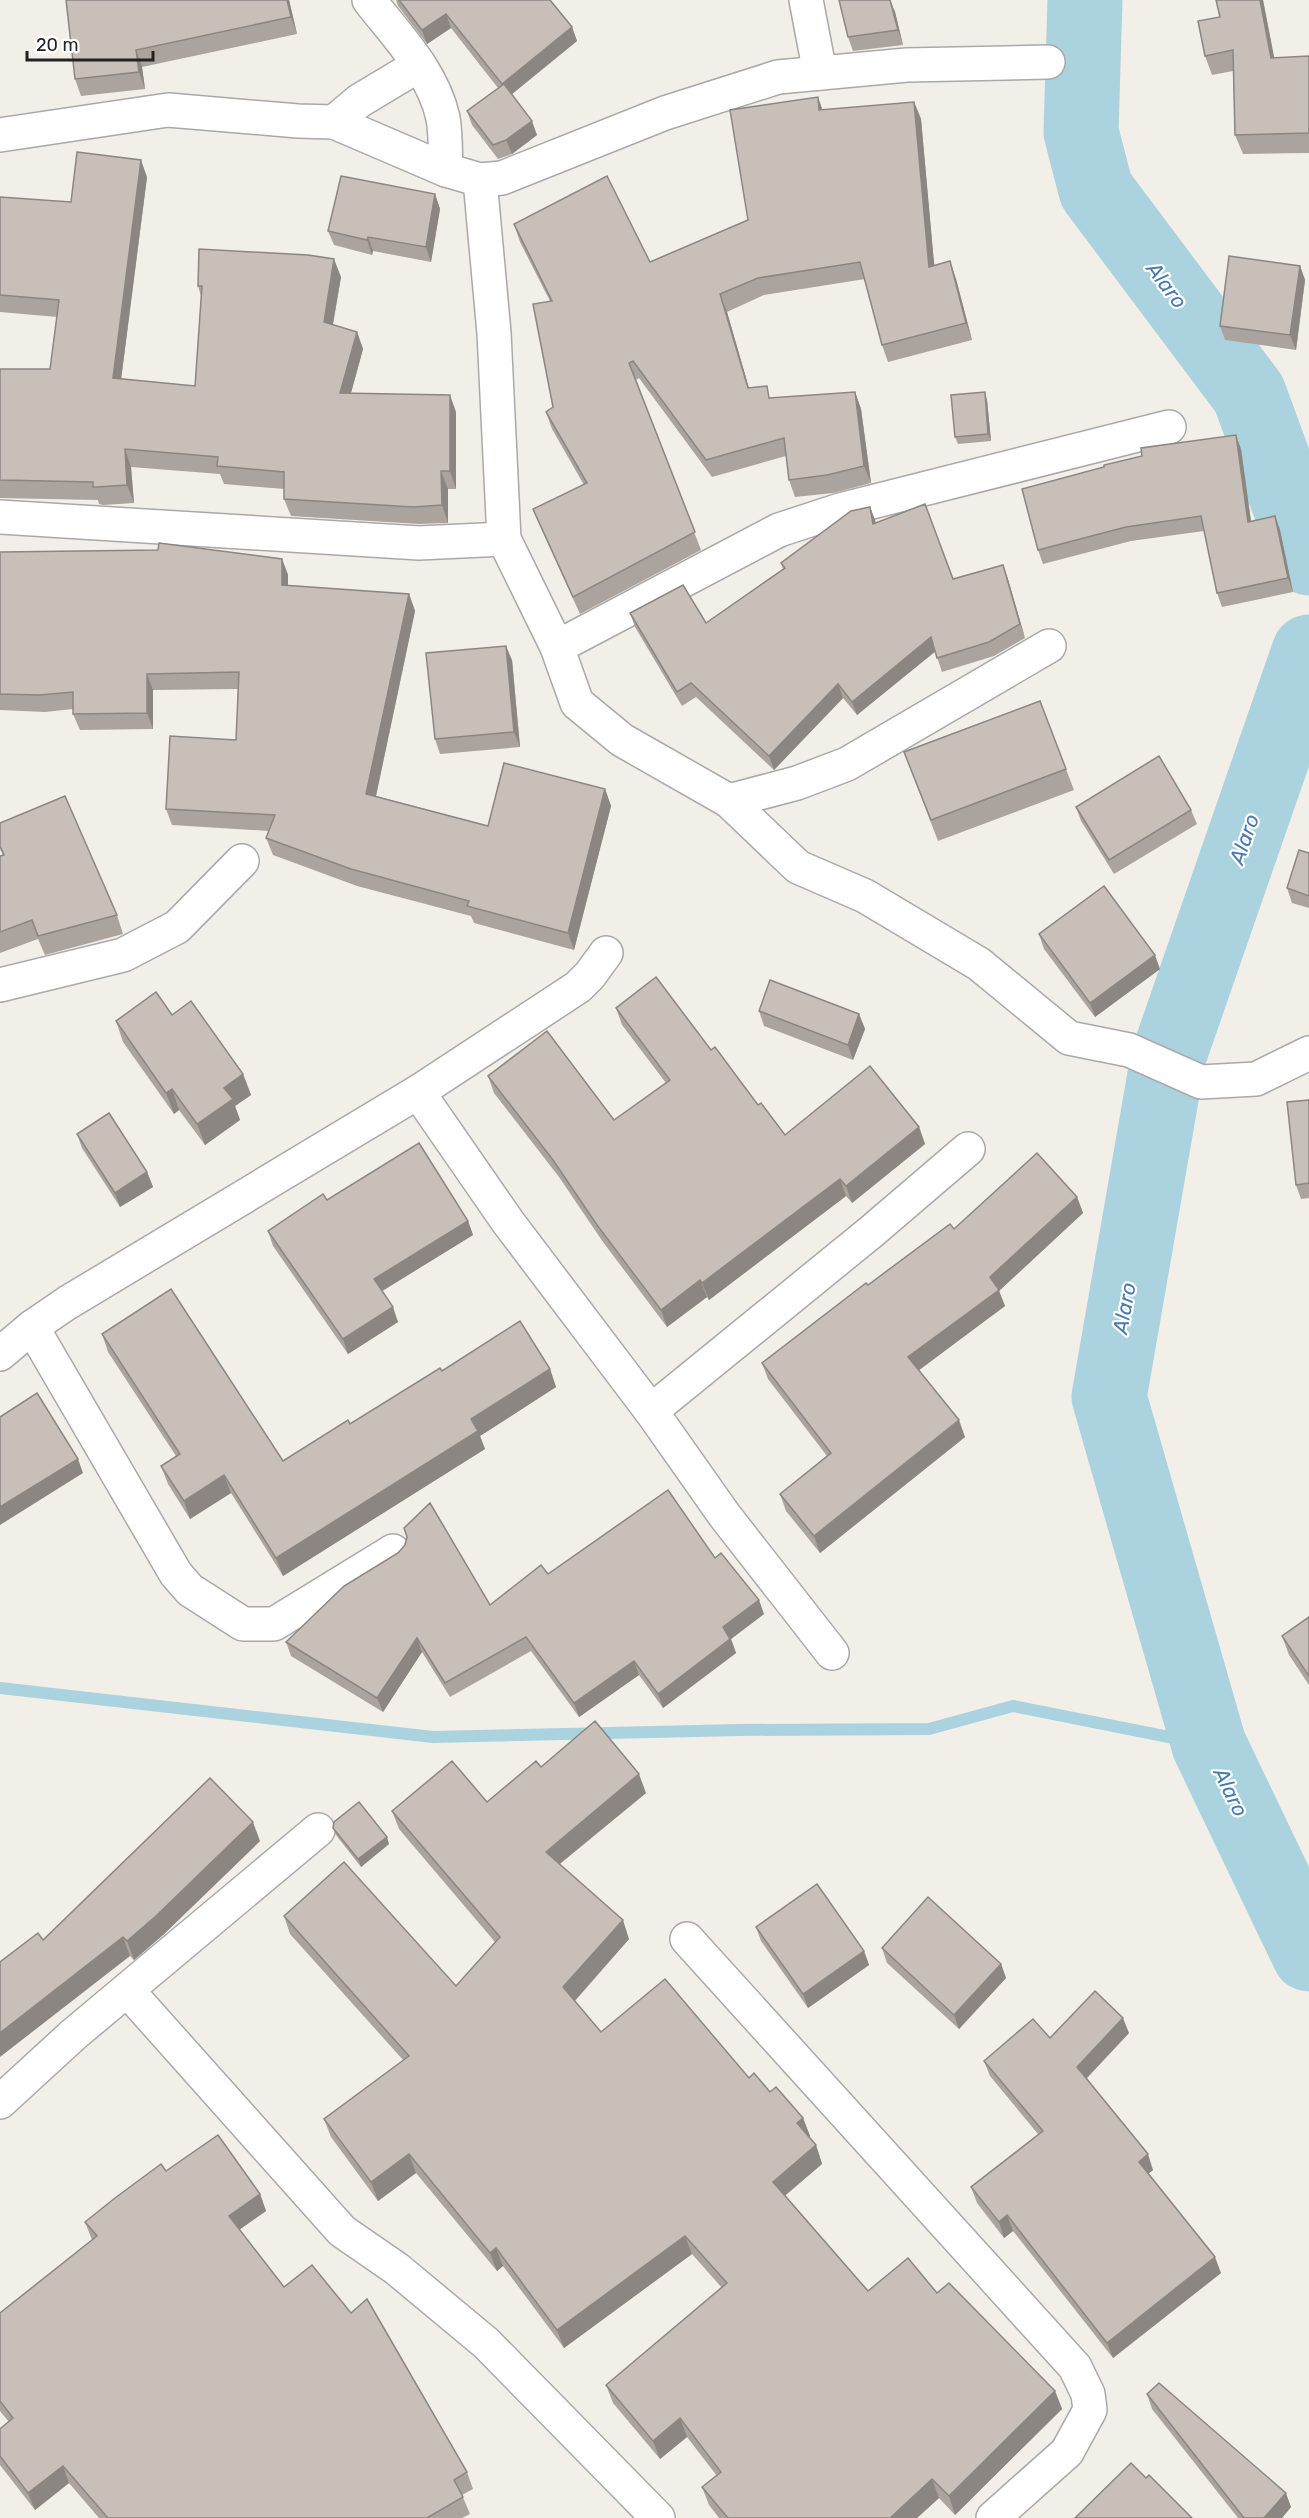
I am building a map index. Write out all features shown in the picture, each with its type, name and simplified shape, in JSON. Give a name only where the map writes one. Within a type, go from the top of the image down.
[{"type":"street","points":[[369,0],[419,65],[435,92],[443,120],[446,170]]},
{"type":"street","points":[[806,0],[820,73]]},
{"type":"street","points":[[0,135],[168,110],[334,122],[446,170],[480,180],[501,178],[665,113],[778,77],[907,65],[1048,62]]},
{"type":"street","points":[[334,122],[359,101],[419,65]]},
{"type":"street","points":[[480,180],[494,333],[504,539],[557,647],[577,703],[621,740],[729,801],[798,867],[865,896],[979,964],[1068,1038],[1129,1050],[1201,1082],[1256,1079],[1309,1053]]},
{"type":"street","points":[[557,647],[779,530],[840,510],[1169,427]]},
{"type":"street","points":[[0,517],[419,543],[504,539]]},
{"type":"street","points":[[729,801],[797,783],[847,764],[1049,646]]},
{"type":"street","points":[[0,985],[123,955],[177,927],[242,861]]},
{"type":"street","points":[[0,1354],[32,1327],[318,1150],[418,1092],[578,987],[606,953]]},
{"type":"street","points":[[418,1092],[508,1222],[651,1411],[725,1516],[832,1653]]},
{"type":"street","points":[[651,1411],[871,1232],[968,1149]]},
{"type":"street","points":[[32,1327],[176,1574],[190,1590],[216,1608],[243,1624],[274,1624],[393,1551]]},
{"type":"street","points":[[0,2102],[73,2035],[318,1830]]},
{"type":"street","points":[[687,1940],[1075,2367],[1088,2394],[1090,2410],[1067,2452],[993,2518]]},
{"type":"street","points":[[127,1990],[342,2231],[397,2269],[486,2343],[658,2518]]},
{"type":"building","points":[[66,0],[287,0],[291,17],[136,50],[139,72],[75,79]]},
{"type":"building","points":[[399,0],[550,0],[572,27],[502,84],[446,14],[422,30]]},
{"type":"building","points":[[839,0],[890,0],[898,30],[848,37]]},
{"type":"building","points":[[1216,0],[1260,0],[1271,58],[1309,56],[1309,133],[1235,135],[1233,50],[1205,56],[1198,21],[1220,17]]},
{"type":"building","points":[[504,84],[532,121],[506,140],[493,145],[467,111]]},
{"type":"building","points":[[818,97],[819,110],[914,102],[929,267],[950,261],[966,323],[882,345],[860,262],[758,278],[720,294],[748,388],[767,386],[769,398],[855,392],[864,466],[827,475],[789,480],[784,438],[706,460],[633,361],[629,363],[695,532],[573,597],[533,509],[587,483],[546,412],[553,407],[533,304],[552,301],[514,224],[607,176],[650,262],[748,220],[730,110]]},
{"type":"building","points":[[77,152],[141,160],[113,378],[195,386],[202,286],[198,286],[199,249],[308,255],[334,259],[324,322],[357,332],[340,393],[450,395],[450,471],[441,471],[442,505],[413,507],[284,499],[284,472],[217,466],[218,457],[125,449],[127,485],[93,487],[93,482],[0,480],[0,369],[50,369],[59,300],[0,295],[0,197],[71,202]]},
{"type":"building","points":[[341,176],[435,194],[426,247],[368,237],[367,240],[328,231]]},
{"type":"building","points":[[1229,256],[1300,266],[1290,335],[1220,326]]},
{"type":"building","points":[[985,392],[988,434],[955,437],[951,395]]},
{"type":"building","points":[[1236,435],[1248,522],[1275,516],[1288,578],[1217,593],[1201,516],[1126,527],[1038,550],[1022,489],[1142,456],[1141,448]]},
{"type":"building","points":[[925,504],[953,579],[1003,565],[1020,624],[989,642],[937,658],[931,637],[852,702],[838,684],[769,756],[691,683],[677,692],[630,613],[683,585],[706,623],[785,568],[781,563],[851,511],[870,507],[873,524]]},
{"type":"building","points":[[159,543],[282,559],[282,585],[409,594],[366,794],[488,826],[504,763],[605,789],[568,933],[467,906],[469,901],[351,869],[266,838],[275,815],[166,809],[170,736],[236,740],[239,672],[147,674],[147,713],[73,714],[73,692],[39,695],[0,694],[0,552],[158,550]]},
{"type":"building","points":[[506,646],[514,732],[435,739],[426,653]]},
{"type":"building","points":[[1040,701],[1066,769],[931,820],[904,752]]},
{"type":"building","points":[[1159,756],[1191,810],[1109,860],[1076,807]]},
{"type":"building","points":[[65,796],[117,915],[38,936],[32,920],[0,932],[0,856],[4,855],[0,846],[0,823]]},
{"type":"building","points":[[1299,850],[1309,853],[1309,896],[1287,888]]},
{"type":"building","points":[[1104,886],[1155,955],[1090,1003],[1039,934]]},
{"type":"building","points":[[656,977],[711,1050],[715,1047],[758,1105],[761,1103],[785,1135],[870,1066],[919,1127],[846,1186],[840,1179],[702,1283],[700,1280],[661,1310],[597,1225],[553,1160],[488,1076],[547,1031],[614,1120],[670,1080],[616,1008]]},
{"type":"building","points":[[770,980],[859,1014],[848,1045],[759,1011]]},
{"type":"building","points":[[156,992],[172,1015],[191,1001],[243,1074],[224,1088],[233,1099],[197,1124],[172,1089],[166,1093],[116,1021]]},
{"type":"building","points":[[1309,1100],[1309,1183],[1296,1185],[1287,1102]]},
{"type":"building","points":[[109,1113],[147,1172],[115,1193],[77,1134]]},
{"type":"building","points":[[419,1143],[468,1221],[374,1279],[393,1307],[343,1339],[268,1231],[323,1194],[327,1200]]},
{"type":"building","points":[[1037,1153],[1077,1197],[990,1277],[999,1290],[908,1357],[959,1420],[814,1536],[780,1494],[831,1453],[762,1363],[866,1283],[868,1285],[950,1224],[954,1229]]},
{"type":"building","points":[[171,1289],[283,1461],[348,1420],[350,1424],[440,1368],[442,1371],[520,1321],[550,1369],[471,1419],[478,1431],[276,1558],[224,1475],[184,1501],[161,1466],[180,1454],[102,1334]]},
{"type":"building","points":[[37,1393],[78,1459],[0,1507],[0,1417]]},
{"type":"building","points":[[668,1490],[715,1558],[721,1553],[759,1600],[723,1627],[730,1639],[658,1694],[634,1661],[574,1703],[526,1637],[445,1683],[417,1638],[377,1698],[286,1642],[344,1586],[398,1553],[405,1545],[407,1537],[404,1528],[430,1503],[490,1605],[541,1565],[548,1574]]},
{"type":"building","points":[[1309,1617],[1309,1676],[1282,1636]]},
{"type":"building","points":[[595,1721],[639,1774],[546,1852],[623,1920],[563,1987],[601,2032],[665,1979],[749,2078],[754,2073],[770,2092],[776,2087],[803,2118],[797,2123],[816,2145],[773,2182],[868,2291],[908,2258],[937,2293],[949,2283],[1055,2391],[949,2496],[932,2479],[890,2518],[728,2518],[702,2487],[721,2472],[680,2418],[653,2441],[606,2385],[727,2283],[685,2236],[557,2330],[496,2248],[490,2253],[409,2154],[371,2182],[324,2119],[409,2056],[284,1916],[344,1862],[456,1986],[500,1937],[392,1811],[452,1761],[487,1802],[536,1761],[541,1767]]},
{"type":"building","points":[[210,1778],[253,1822],[127,1941],[123,1937],[0,2033],[0,1962],[38,1933],[43,1940]]},
{"type":"building","points":[[359,1802],[387,1837],[358,1859],[333,1828],[334,1822]]},
{"type":"building","points":[[817,1884],[864,1951],[803,1994],[756,1927]]},
{"type":"building","points":[[928,1897],[1001,1964],[954,2015],[882,1948]]},
{"type":"building","points":[[1095,1991],[1123,2018],[1077,2067],[1148,2154],[1139,2162],[1215,2257],[1107,2343],[1007,2215],[999,2222],[971,2187],[1043,2131],[984,2061],[1033,2019],[1050,2038]]},
{"type":"building","points":[[218,2135],[260,2194],[229,2216],[284,2287],[312,2265],[351,2313],[367,2299],[467,2472],[454,2480],[463,2497],[427,2518],[108,2518],[63,2466],[28,2493],[0,2456],[0,2429],[13,2418],[0,2401],[0,2313],[97,2236],[85,2222],[161,2164],[166,2171]]},
{"type":"building","points":[[1159,2383],[1286,2493],[1264,2518],[1244,2518],[1147,2394]]},
{"type":"building","points":[[1131,2463],[1146,2478],[1149,2475],[1192,2518],[1075,2518]]},
{"type":"waterway","name":"Alaro","points":[[1085,0],[1081,132],[1096,190],[1249,394],[1309,558]]},
{"type":"waterway","name":"Alaro","points":[[1309,652],[1168,1058],[1109,1397],[1209,1745],[1309,1954]]},
{"type":"waterway","points":[[0,1688],[433,1737],[740,1730],[929,1729],[1013,1706],[1209,1745]]}]
